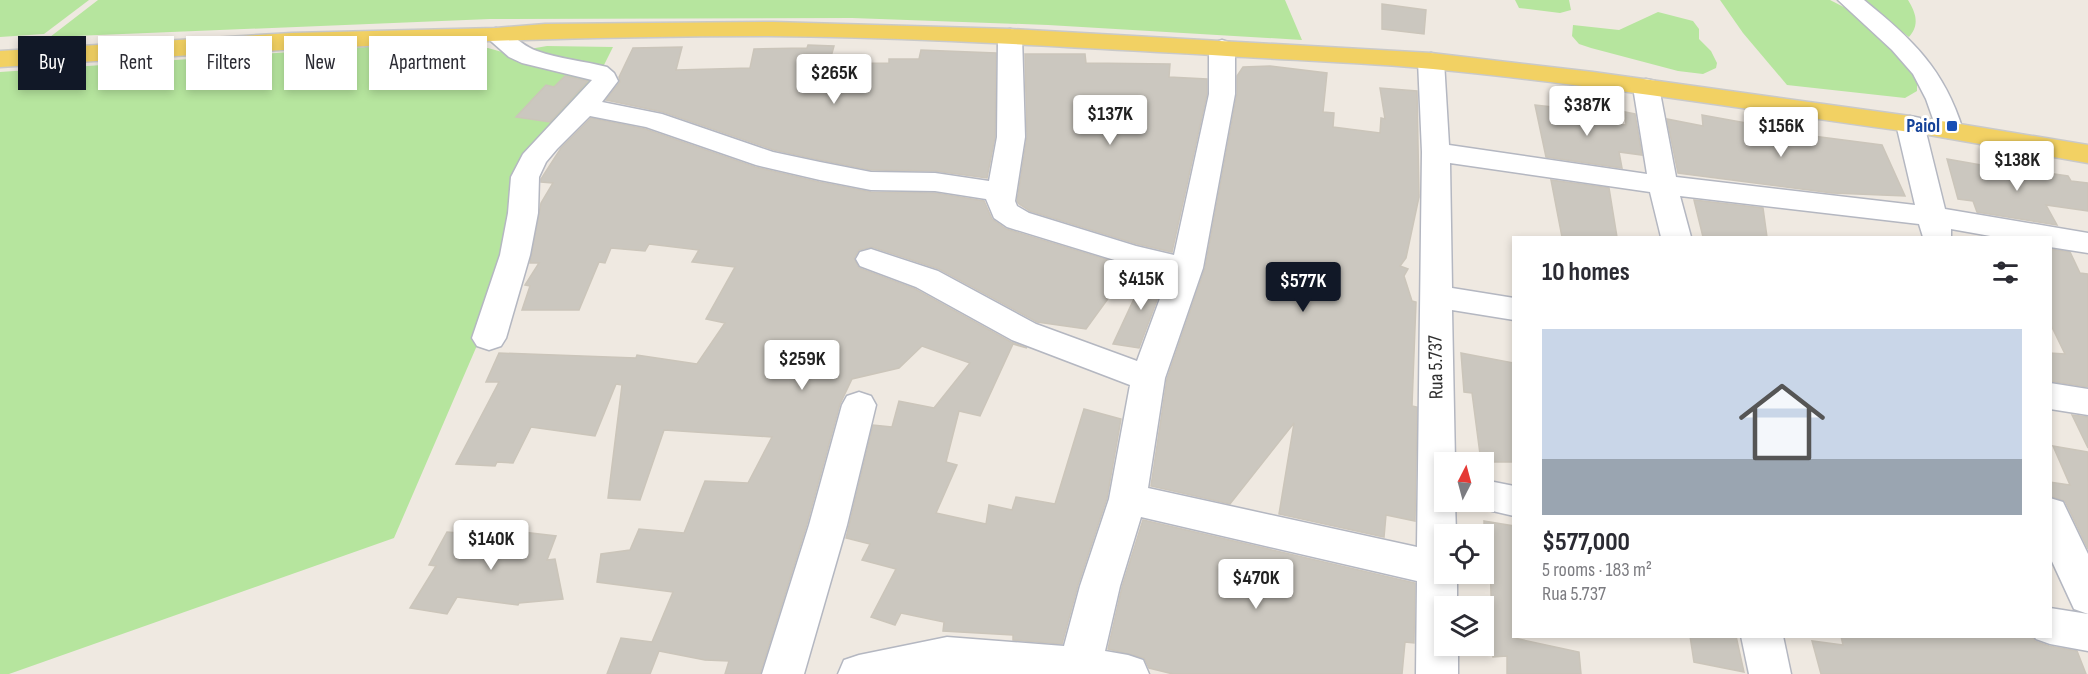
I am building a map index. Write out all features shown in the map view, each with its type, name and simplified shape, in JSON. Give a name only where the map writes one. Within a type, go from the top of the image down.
[{"type":"main road","points":[[0,59],[291,40],[496,35],[556,31],[773,29],[1010,36],[1431,61],[1646,87],[1929,127],[2088,154]]},
{"type":"street","points":[[1850,0],[1896,38],[1939,97],[1929,127],[1934,227]]},
{"type":"street","points":[[489,338],[514,255],[523,213],[525,177],[533,160],[547,143],[584,107],[605,81],[602,75],[531,58],[496,35]]},
{"type":"street","points":[[1010,36],[1011,137],[1000,201],[1004,211],[1018,220],[1132,255],[1187,268]]},
{"type":"street","points":[[1080,668],[1100,586],[1128,499],[1148,378],[1187,268],[1222,94],[1222,48]]},
{"type":"street","name":"Rua 5.737","points":[[1431,61],[1436,152],[1436,296],[1440,452]]},
{"type":"street","points":[[1646,87],[1663,185],[1676,236]]},
{"type":"street","points":[[584,107],[652,120],[766,159],[820,171],[871,181],[935,182],[1003,192]]},
{"type":"street","points":[[1436,152],[1934,227],[2021,236]]},
{"type":"street","points":[[2052,239],[2088,243]]},
{"type":"street","points":[[871,259],[927,279],[1023,332],[1148,378]]},
{"type":"street","points":[[1436,296],[1512,309]]},
{"type":"street","points":[[2052,396],[2088,402]]},
{"type":"street","points":[[783,674],[828,525],[859,405]]},
{"type":"street","points":[[1494,497],[1512,501]]},
{"type":"street","points":[[1128,499],[1434,568]]},
{"type":"street","points":[[2052,517],[2088,597]]},
{"type":"street","name":"Rua 5.737","points":[[1436,584],[1437,674]]},
{"type":"street","points":[[2052,626],[2088,633]]},
{"type":"street","points":[[1762,638],[1770,674]]},
{"type":"street","points":[[859,674],[947,656],[1128,674]]},
{"type":"green space","points":[[0,0],[89,0],[44,34],[0,37]]},
{"type":"green space","points":[[98,0],[1285,0],[1302,40],[1048,25],[852,18],[490,19],[51,36]]},
{"type":"green space","points":[[1515,0],[1569,0],[1571,10],[1560,13],[1519,8]]},
{"type":"green space","points":[[1720,0],[1830,0],[1873,22],[1917,79],[1917,91],[1905,98],[1787,85],[1743,33]]},
{"type":"green space","points":[[1846,0],[1908,0],[1915,14],[1915,28],[1909,37],[1890,23]]},
{"type":"green space","points":[[1658,12],[1693,21],[1699,29],[1699,39],[1711,51],[1717,63],[1716,68],[1703,74],[1678,71],[1591,48],[1579,44],[1572,36],[1573,25],[1619,30]]},
{"type":"green space","points":[[547,46],[613,47],[602,69],[524,50]]},
{"type":"green space","points":[[369,47],[369,90],[487,90],[487,48],[595,78],[543,143],[494,306],[394,538],[9,674],[0,674],[0,72],[18,71],[18,90],[86,90],[86,66],[98,65],[98,90],[174,90],[174,60],[186,59],[186,90],[272,90],[272,53],[284,53],[284,90],[357,90],[357,48]]},
{"type":"building","points":[[1382,4],[1426,10],[1424,34],[1382,29]]},
{"type":"building","points":[[808,45],[834,46],[829,64],[889,63],[889,59],[919,59],[921,50],[996,53],[995,137],[987,178],[935,171],[871,170],[820,160],[774,150],[663,112],[606,100],[620,82],[619,77],[633,48],[682,47],[676,70],[750,68],[754,49],[807,48]]},
{"type":"building","points":[[1025,54],[1085,54],[1086,63],[1170,64],[1169,77],[1207,79],[1207,94],[1172,252],[1137,244],[1030,211],[1019,204],[1017,201],[1027,137]]},
{"type":"building","points":[[1270,66],[1327,73],[1323,112],[1334,113],[1333,127],[1380,133],[1381,118],[1385,119],[1380,88],[1417,91],[1419,197],[1406,258],[1400,266],[1408,269],[1404,276],[1412,301],[1416,302],[1412,406],[1417,407],[1415,521],[1386,515],[1384,537],[1279,514],[1294,423],[1230,504],[1151,486],[1167,379],[1205,268],[1237,94],[1237,76],[1243,67]]},
{"type":"building","points":[[565,76],[588,81],[550,122],[516,117],[546,85],[554,87]]},
{"type":"building","points":[[1535,105],[1579,110],[1582,119],[1626,125],[1625,112],[1635,114],[1642,155],[1619,152],[1622,168],[1546,157]]},
{"type":"building","points":[[1702,115],[1757,125],[1759,129],[1882,145],[1905,196],[1832,193],[1678,173],[1667,119],[1703,126]]},
{"type":"building","points":[[591,118],[645,129],[755,167],[819,182],[871,192],[935,193],[984,201],[992,219],[1006,229],[1131,267],[1086,329],[1037,322],[939,269],[872,247],[859,250],[854,258],[859,268],[915,289],[1011,342],[1027,348],[1013,344],[980,416],[959,411],[946,462],[957,465],[936,513],[986,524],[989,505],[1012,510],[1016,497],[1055,504],[1084,409],[1121,419],[1107,498],[1078,585],[1062,644],[1013,640],[1013,635],[943,631],[944,622],[901,613],[895,625],[871,617],[896,569],[862,560],[870,544],[846,538],[873,425],[892,427],[899,401],[934,408],[970,363],[922,346],[899,368],[852,379],[840,404],[807,524],[760,674],[725,674],[729,661],[705,660],[659,651],[650,674],[607,674],[621,638],[652,642],[673,592],[597,582],[601,554],[630,550],[639,529],[684,533],[705,481],[748,483],[772,437],[664,430],[640,500],[608,498],[622,385],[616,384],[595,436],[531,427],[513,463],[497,462],[495,466],[456,464],[499,382],[486,382],[499,353],[636,358],[637,355],[697,364],[725,323],[706,319],[735,267],[692,262],[699,250],[649,244],[645,251],[611,248],[605,263],[599,262],[579,310],[522,310],[530,286],[525,285],[539,263],[530,263],[541,203],[553,183],[541,182],[541,179],[561,148]]},
{"type":"building","points":[[1947,159],[2021,172],[2034,173],[2033,171],[2068,176],[2071,181],[2088,183],[2088,211],[2046,205],[2057,225],[1977,212],[1973,201],[1958,199]]},
{"type":"building","points":[[1551,180],[1609,188],[1617,236],[1562,236]]},
{"type":"building","points":[[1694,200],[1763,208],[1767,236],[1703,236]]},
{"type":"building","points":[[2052,249],[2070,252],[2080,273],[2088,274],[2088,387],[2052,381],[2052,353],[2065,354],[2052,327]]},
{"type":"building","points":[[1147,271],[1166,276],[1139,348],[1113,344]]},
{"type":"building","points":[[1461,353],[1512,363],[1512,462],[1494,462],[1494,452],[1480,452],[1472,393],[1464,392]]},
{"type":"building","points":[[2072,415],[2088,417],[2088,448]]},
{"type":"building","points":[[2053,446],[2088,452],[2088,549],[2065,501],[2052,497],[2052,482],[2070,485]]},
{"type":"building","points":[[1143,520],[1415,583],[1414,643],[1405,642],[1402,674],[1173,674],[1149,668],[1144,658],[1108,649],[1122,587]]},
{"type":"building","points":[[1484,521],[1512,526],[1512,638],[1579,652],[1581,674],[1507,674],[1507,656],[1493,657],[1494,596],[1491,596],[1491,584],[1494,584],[1494,524],[1484,524]]},
{"type":"building","points":[[514,531],[556,536],[547,560],[555,559],[563,599],[519,603],[518,605],[457,597],[447,614],[410,608],[436,566],[429,565],[447,532],[511,537]]},
{"type":"building","points":[[1690,638],[1736,638],[1744,672],[1694,662]]},
{"type":"building","points":[[1841,638],[2033,638],[2035,641],[2049,646],[2077,651],[2086,674],[1821,674],[1812,641],[1843,645]]},
{"type":"place","name":"Paiol","points":[[1952,126]]}]
